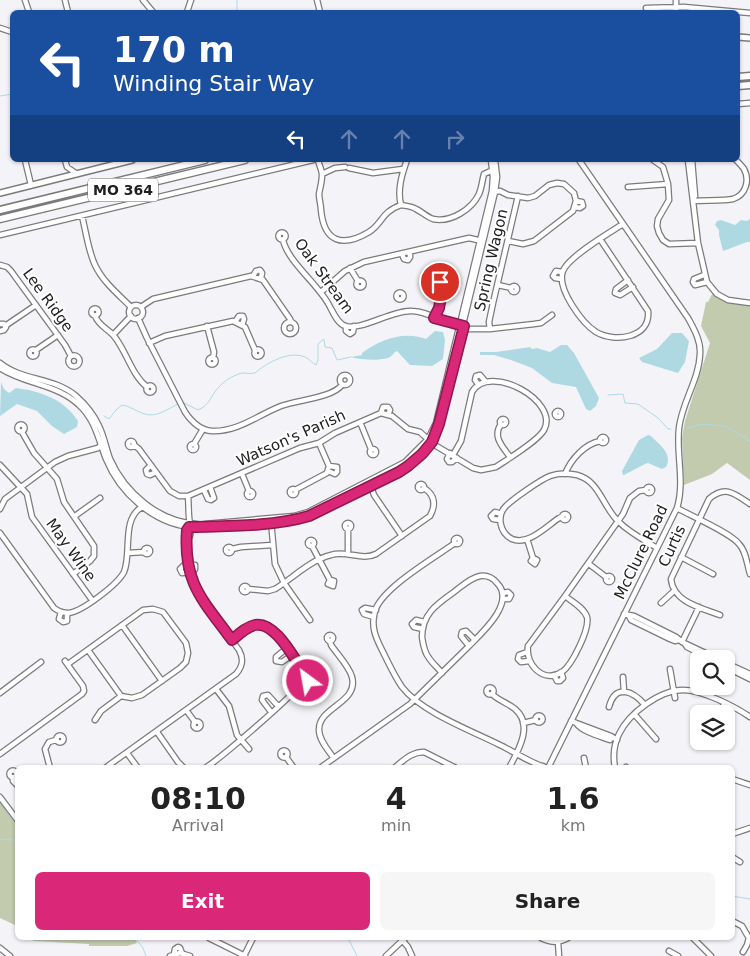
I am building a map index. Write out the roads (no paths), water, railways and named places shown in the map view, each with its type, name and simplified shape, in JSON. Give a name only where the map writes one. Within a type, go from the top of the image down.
[{"type":"highway","name":"MO 364","points":[[0,210],[197,162]]},
{"type":"highway","name":"MO 364","points":[[0,220],[237,162]]},
{"type":"main road","points":[[0,193],[124,162]]},
{"type":"street","points":[[143,0],[151,10]]},
{"type":"street","points":[[646,8],[676,10],[676,0]]},
{"type":"street","points":[[25,162],[31,185]]},
{"type":"street","points":[[66,162],[67,167],[77,174]]},
{"type":"street","points":[[0,235],[305,162]]},
{"type":"street","points":[[319,162],[322,174],[319,199],[322,224],[327,233],[336,239],[350,240],[365,234],[374,227],[385,213],[401,205],[417,209],[428,217],[436,219],[458,215],[466,211],[477,199],[481,191],[484,174],[494,170]]},
{"type":"street","points":[[401,205],[399,189],[406,162]]},
{"type":"street","points":[[0,368],[29,382],[54,389],[68,396],[82,407],[96,428],[116,478],[124,490],[142,506],[172,523],[189,525],[295,520],[309,516],[408,466],[422,454],[439,424],[481,240],[494,192],[497,176],[492,162]]},
{"type":"street","points":[[494,170],[495,162]]},
{"type":"street","name":"McClure Road","points":[[547,765],[574,722],[677,508],[680,491],[679,427],[682,412],[698,370],[700,352],[697,337],[688,318],[580,162]]},
{"type":"street","points":[[656,162],[663,168],[668,184],[669,200],[658,219],[659,233],[663,240],[669,244],[698,243]]},
{"type":"street","points":[[688,162],[698,243],[707,282],[717,294],[728,300],[750,303]]},
{"type":"street","points":[[692,162],[695,196],[693,200]]},
{"type":"street","points":[[693,200],[733,199],[747,191],[747,176],[737,162]]},
{"type":"street","points":[[62,177],[67,167]]},
{"type":"street","points":[[322,174],[336,168],[373,173],[404,169]]},
{"type":"street","points":[[494,192],[499,195],[528,198],[535,196],[550,186],[564,184],[574,193],[575,207],[568,216],[530,243],[523,244],[508,241]]},
{"type":"street","points":[[628,187],[668,184]]},
{"type":"street","name":"Spring Wagon","points":[[490,329],[489,322],[518,196]]},
{"type":"street","points":[[575,207],[580,208],[583,206],[582,202],[576,201]]},
{"type":"street","points":[[82,216],[91,254],[98,270],[107,283],[131,307]]},
{"type":"street","points":[[600,240],[646,306],[648,321],[638,333],[621,338],[596,332],[588,326],[564,292],[561,279],[562,272],[572,259],[623,224]]},
{"type":"street","points":[[321,292],[350,268],[364,262],[468,239],[481,240]]},
{"type":"street","name":"Oak Stream","points":[[283,240],[284,246],[321,292],[336,318],[346,326],[354,326],[404,312],[415,311],[455,326],[466,325],[476,329],[541,323],[552,315]]},
{"type":"street","name":"Lee Ridge","points":[[0,265],[10,270],[58,335],[71,356]]},
{"type":"street","points":[[350,268],[358,281]]},
{"type":"street","points":[[253,276],[256,271],[260,270],[262,272],[260,278]]},
{"type":"street","points":[[561,279],[553,276],[556,271],[562,272]]},
{"type":"street","points":[[704,275],[694,279],[693,282],[696,285],[707,282]]},
{"type":"street","points":[[131,307],[136,305],[141,307],[153,300],[253,276],[260,278],[291,322]]},
{"type":"street","points":[[628,280],[616,289],[616,293],[620,295],[633,287]]},
{"type":"street","points":[[498,285],[511,288]]},
{"type":"street","points":[[434,318],[439,308],[443,286]]},
{"type":"street","points":[[402,299],[404,312]]},
{"type":"street","points":[[0,331],[4,330],[6,326],[36,305]]},
{"type":"street","points":[[131,307],[129,311],[131,316]]},
{"type":"street","points":[[138,318],[143,313],[141,307]]},
{"type":"street","points":[[95,316],[98,323],[113,334],[140,380],[147,387]]},
{"type":"street","points":[[131,316],[138,318]]},
{"type":"street","points":[[113,334],[131,316]]},
{"type":"street","points":[[235,322],[239,316],[243,316],[242,325]]},
{"type":"street","points":[[138,318],[180,403],[192,422],[202,429],[220,431],[249,423],[280,406],[339,389],[342,385]]},
{"type":"street","points":[[149,343],[162,337],[207,326],[235,322],[245,328],[255,350]]},
{"type":"street","points":[[0,324],[6,326]]},
{"type":"street","points":[[207,326],[214,352],[213,358]]},
{"type":"street","name":"Oak Stream","points":[[346,326],[346,331],[350,334],[353,332],[354,326]]},
{"type":"street","points":[[36,350],[58,335]]},
{"type":"street","points":[[0,363],[14,372],[58,385],[85,404],[99,426],[102,446]]},
{"type":"street","points":[[478,384],[475,380],[476,376],[480,375],[485,381]]},
{"type":"street","points":[[388,415],[390,410],[388,407],[383,408],[381,413],[388,415],[408,429],[420,432],[473,468],[481,470],[496,467],[540,436],[546,426],[546,416],[540,405],[520,388],[496,381],[485,381],[478,384],[472,392],[461,441],[454,455]]},
{"type":"street","name":"Watson's Parish","points":[[188,496],[300,448],[319,443],[381,413]]},
{"type":"street","points":[[546,416],[555,414]]},
{"type":"street","points":[[360,422],[371,449]]},
{"type":"street","points":[[501,424],[497,431],[497,437],[510,457]]},
{"type":"street","points":[[194,444],[202,429]]},
{"type":"street","points":[[22,432],[34,453],[57,479],[64,502],[92,541],[95,551],[90,561],[73,574]]},
{"type":"street","points":[[565,474],[569,463],[583,450],[600,441]]},
{"type":"street","points":[[296,490],[324,476],[328,471],[329,466],[319,443]]},
{"type":"street","points":[[0,509],[5,499],[48,467],[62,459],[98,445],[102,446]]},
{"type":"street","points":[[109,765],[236,674],[242,663],[242,656],[199,596],[189,572],[187,564],[187,530],[190,510],[188,496],[180,496],[170,491],[139,448],[134,445]]},
{"type":"street","points":[[0,465],[22,486]]},
{"type":"street","points":[[151,465],[146,470],[147,474],[150,475],[156,472]]},
{"type":"street","points":[[328,471],[335,474],[338,472],[337,467],[329,466]]},
{"type":"street","points":[[242,474],[249,491]]},
{"type":"street","points":[[562,518],[559,518],[527,539],[520,541],[512,539],[507,535],[502,529],[500,520],[505,507],[543,480],[551,476],[577,475],[591,482],[618,522],[657,548]]},
{"type":"street","points":[[370,484],[374,487],[376,497],[402,536]]},
{"type":"street","name":"May Wine","points":[[22,486],[27,494],[32,518],[92,600]]},
{"type":"street","name":"Watson's Parish","points":[[204,490],[208,500],[211,500],[214,496],[210,487]]},
{"type":"street","points":[[248,589],[272,591],[319,559],[332,554],[348,553],[370,557],[429,517],[434,500],[430,492],[424,488]]},
{"type":"street","points":[[565,596],[583,610],[588,624],[570,664],[554,675],[540,673],[532,667],[529,661],[527,652],[532,639],[589,564],[612,528],[618,522],[633,495],[639,491],[646,490]]},
{"type":"street","name":"Curtis","points":[[720,615],[685,600],[674,591],[671,579],[708,499],[719,492],[730,492],[750,504]]},
{"type":"street","points":[[75,516],[100,498]]},
{"type":"street","points":[[0,533],[54,608],[67,613],[79,610],[120,578],[126,565],[129,529],[135,513],[142,506]]},
{"type":"street","points":[[677,508],[726,534],[740,544],[750,574]]},
{"type":"street","points":[[500,520],[493,519],[492,516],[495,512],[501,514]]},
{"type":"street","points":[[271,521],[275,564],[284,583],[310,620]]},
{"type":"street","points":[[348,529],[348,553]]},
{"type":"street","points":[[527,539],[533,558]]},
{"type":"street","points":[[455,543],[387,592],[380,600],[373,624],[376,638],[396,678],[403,689],[414,700],[427,709],[543,765]]},
{"type":"street","points":[[232,549],[272,545]]},
{"type":"street","points":[[312,546],[330,580]]},
{"type":"street","points":[[128,553],[144,552]]},
{"type":"street","points":[[681,556],[713,574]]},
{"type":"street","points":[[187,564],[195,565],[196,567],[193,572],[189,572],[185,574],[180,571],[182,566],[187,564]]},
{"type":"street","points":[[589,564],[606,577]]},
{"type":"street","points":[[324,765],[414,700],[442,673],[475,640],[496,614],[504,599],[501,587],[493,578],[482,576],[472,579],[438,604],[424,622],[424,650],[429,659],[442,673]]},
{"type":"street","points":[[661,603],[674,591]]},
{"type":"street","points":[[503,592],[508,592],[511,595],[509,599],[504,599]]},
{"type":"street","points":[[682,642],[700,607]]},
{"type":"street","points":[[374,617],[364,614],[362,610],[365,608],[376,610]]},
{"type":"street","points":[[0,754],[82,694],[84,691],[83,686],[67,663],[143,610],[163,612],[186,643],[188,653],[186,662],[137,698],[121,696],[101,711],[95,720]]},
{"type":"street","points":[[61,612],[59,619],[63,622],[67,621],[67,613]]},
{"type":"street","points":[[626,615],[631,620],[674,641],[682,642],[701,650]]},
{"type":"street","points":[[423,629],[414,627],[412,624],[416,620],[424,622]]},
{"type":"street","points":[[122,625],[162,681]]},
{"type":"street","points":[[209,765],[278,706],[302,682],[301,668],[275,632],[264,625],[251,626],[232,640]]},
{"type":"street","points":[[469,646],[461,636],[462,632],[466,631],[475,640]]},
{"type":"street","points":[[330,641],[352,676],[354,691],[325,716],[320,725],[320,735],[333,757]]},
{"type":"street","points":[[682,642],[693,650]]},
{"type":"street","points":[[287,648],[276,657],[276,661],[282,662],[292,655]]},
{"type":"street","points":[[88,650],[121,696]]},
{"type":"street","points":[[527,652],[519,655],[518,659],[522,662],[529,661]]},
{"type":"street","points":[[0,693],[41,662]]},
{"type":"street","points":[[735,667],[750,674]]},
{"type":"street","points":[[670,668],[675,698]]},
{"type":"street","points":[[554,675],[557,681],[560,681],[563,678],[561,672]]},
{"type":"street","points":[[735,672],[750,679]]},
{"type":"street","points":[[623,677],[624,692]]},
{"type":"street","points":[[216,689],[229,706],[233,716],[235,731],[249,749]]},
{"type":"street","points":[[615,765],[614,739],[635,715],[656,697],[674,691],[690,690],[709,696],[750,717]]},
{"type":"street","points":[[609,706],[614,695],[624,692],[633,694],[646,705]]},
{"type":"street","points":[[492,694],[514,708],[523,723],[523,738],[511,765]]},
{"type":"street","points":[[271,712],[262,700],[263,696],[268,695],[278,706]]},
{"type":"street","points":[[186,710],[195,722]]},
{"type":"street","points":[[635,715],[656,739]]},
{"type":"street","points":[[523,723],[536,720]]},
{"type":"street","points":[[574,722],[611,736],[614,739]]},
{"type":"street","points":[[157,732],[181,765]]},
{"type":"street","points":[[49,765],[45,749],[49,742],[56,740]]},
{"type":"street","points":[[398,765],[413,753],[418,752],[424,752],[448,765]]},
{"type":"street","points":[[127,753],[136,765]]},
{"type":"street","points":[[286,757],[292,765]]},
{"type":"street","points":[[584,758],[585,765]]},
{"type":"street","points":[[13,777],[15,783]]},
{"type":"street","points":[[735,780],[750,785]]},
{"type":"street","points":[[0,797],[15,818]]},
{"type":"street","points":[[735,833],[748,829],[743,823]]},
{"type":"street","points":[[735,859],[740,862]]},
{"type":"street","points":[[735,922],[748,931],[750,938],[743,952]]},
{"type":"street","points":[[212,940],[244,956],[252,940]]},
{"type":"street","points":[[386,956],[403,940]]},
{"type":"street","points":[[404,940],[412,956]]},
{"type":"street","points":[[545,940],[549,942],[563,940]]},
{"type":"street","points":[[697,940],[710,956]]},
{"type":"street","points":[[558,942],[559,956]]},
{"type":"street","points":[[0,948],[10,956]]},
{"type":"street","points":[[669,952],[678,956]]},
{"type":"street","points":[[172,955],[182,953],[190,956]]},
{"type":"water","points":[[750,219],[750,242],[723,251],[719,230],[715,225],[717,221],[721,220],[735,225],[741,220],[747,221]]},
{"type":"water","points":[[435,331],[443,332],[445,340],[443,359],[432,366],[410,365],[397,351],[384,359],[370,360],[351,357],[362,355],[362,353],[385,340],[401,336],[426,339]]},
{"type":"water","points":[[672,333],[682,333],[689,341],[685,362],[678,373],[642,362],[639,358],[657,349]]},
{"type":"water","points":[[561,345],[567,345],[574,353],[599,398],[596,406],[590,411],[586,409],[576,387],[552,383],[532,368],[511,360],[494,355],[480,355],[480,352],[496,352],[530,347],[550,352]]},
{"type":"water","points":[[1,382],[4,389],[9,393],[16,388],[25,389],[43,394],[59,402],[73,414],[78,421],[77,427],[64,434],[52,426],[37,411],[17,404],[0,416]]},
{"type":"water","points":[[648,435],[667,454],[668,462],[666,467],[662,469],[648,463],[623,475],[622,471],[639,440]]},
{"type":"waterway","points":[[237,0],[237,10]]},
{"type":"waterway","points":[[0,96],[10,94]]},
{"type":"waterway","points":[[104,416],[109,419],[122,405],[150,415],[155,415],[182,402],[198,410],[208,403],[216,390],[230,378],[243,373],[255,373],[279,358],[294,355],[301,356],[316,365],[318,360],[318,344],[324,339],[325,347],[332,348],[337,360],[351,357]]},
{"type":"waterway","points":[[608,395],[623,394],[625,403],[638,404],[658,418],[668,429],[671,429]]},
{"type":"waterway","points":[[687,428],[703,424],[725,426],[750,441]]},
{"type":"waterway","points":[[0,839],[12,840],[15,842]]},
{"type":"waterway","points":[[735,896],[750,899]]},
{"type":"waterway","points":[[137,940],[146,956]]},
{"type":"waterway","points":[[349,940],[357,956]]}]
